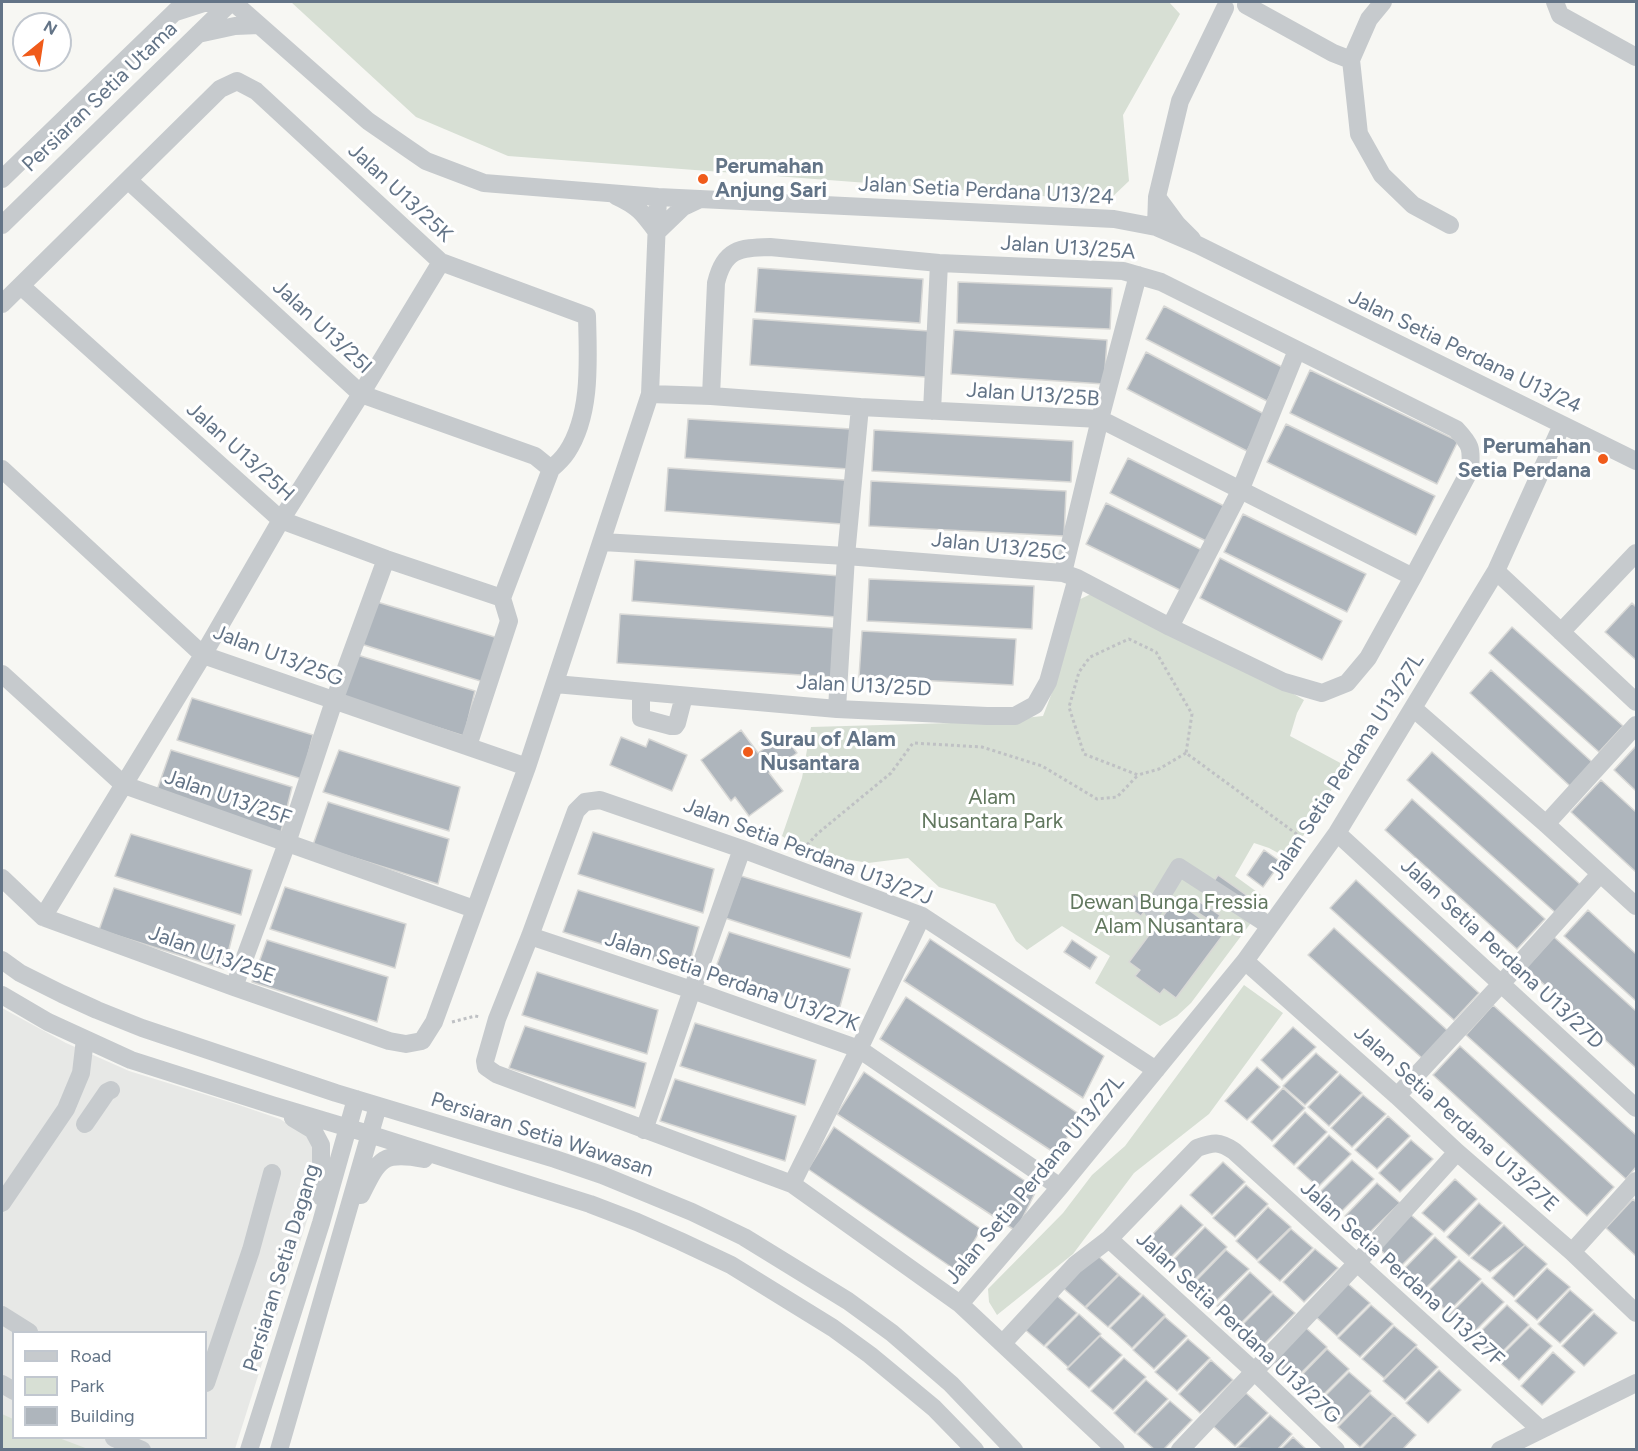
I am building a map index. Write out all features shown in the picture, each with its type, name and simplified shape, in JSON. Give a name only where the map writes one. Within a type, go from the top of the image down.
[{"type":"street","points":[[180,7],[219,2]]},
{"type":"street","name":"Persiaran Setia Utama","points":[[2,225],[232,2]]},
{"type":"street","name":"Jalan Setia Perdana U13/24","points":[[232,2],[368,121],[426,161],[484,183],[658,197],[1114,219],[1156,227],[1198,244],[1636,461]]},
{"type":"street","points":[[198,34],[235,26],[260,25],[256,2]]},
{"type":"street","points":[[1383,2],[1369,19],[1351,60],[1359,134],[1382,175],[1413,205],[1450,225]]},
{"type":"street","points":[[1555,2],[1560,15],[1636,57]]},
{"type":"street","points":[[1156,227],[1157,197],[1180,101],[1222,5],[1236,10],[1247,3],[1333,53],[1351,60]]},
{"type":"street","name":"Persiaran Setia Utama","points":[[2,179],[180,7]]},
{"type":"street","name":"Jalan U13/25K","points":[[128,180],[220,89],[237,81],[256,91],[441,262],[587,316],[588,374],[581,425],[567,453],[551,469]]},
{"type":"street","points":[[2,304],[128,180]]},
{"type":"street","name":"Jalan U13/25I","points":[[128,180],[361,394],[535,456],[551,469]]},
{"type":"street","points":[[608,193],[629,202],[642,212],[657,232]]},
{"type":"street","points":[[425,1037],[434,1022],[527,767],[650,394],[658,197]]},
{"type":"street","points":[[1114,219],[1145,209],[1157,197]]},
{"type":"street","points":[[1157,197],[1178,224],[1198,244]]},
{"type":"street","points":[[657,232],[683,207],[700,199]]},
{"type":"street","name":"Jalan U13/25A","points":[[711,396],[716,283],[719,268],[728,256],[748,248],[770,247],[939,263],[1123,271],[1138,274],[1161,282],[1456,429],[1468,442],[1471,454],[1470,470],[1413,577]]},
{"type":"street","points":[[43,917],[203,655],[281,520],[441,262]]},
{"type":"street","points":[[932,411],[939,263]]},
{"type":"street","name":"Jalan U13/25D","points":[[555,684],[837,709],[987,716],[1015,716],[1035,705],[1048,682],[1100,418],[1138,274]]},
{"type":"street","name":"Jalan U13/25H","points":[[21,286],[281,520],[386,559],[502,598]]},
{"type":"street","points":[[1170,627],[1240,491],[1296,350]]},
{"type":"street","name":"Jalan U13/25B","points":[[650,394],[932,411],[1100,418],[1413,577]]},
{"type":"street","points":[[837,709],[846,556],[860,407]]},
{"type":"street","name":"Jalan Setia Perdana U13/27L","points":[[585,802],[576,811],[497,1019],[486,1054],[486,1067],[490,1071],[644,1130],[792,1184],[960,1304],[1060,1187],[1245,961],[1337,833],[1496,571],[1562,425]]},
{"type":"street","name":"Jalan U13/25G","points":[[2,469],[203,655],[527,767]]},
{"type":"street","points":[[468,746],[509,621],[502,598],[551,469]]},
{"type":"street","name":"Jalan U13/25C","points":[[602,542],[846,556],[1070,576],[1284,682],[1322,693],[1347,684],[1368,658],[1413,577]]},
{"type":"street","points":[[1561,632],[1636,553]]},
{"type":"street","points":[[234,987],[386,559]]},
{"type":"street","points":[[1496,571],[1636,702]]},
{"type":"street","name":"Jalan U13/25F","points":[[2,674],[124,785],[474,909]]},
{"type":"street","points":[[641,692],[641,718],[671,726],[677,723],[684,696]]},
{"type":"street","points":[[1413,708],[1636,906]]},
{"type":"street","points":[[1546,824],[1636,725]]},
{"type":"street","name":"Jalan Setia Perdana U13/27J","points":[[585,802],[600,800],[742,849],[921,916],[1156,1070]]},
{"type":"street","name":"Jalan Setia Perdana U13/27D","points":[[1337,833],[1636,1108]]},
{"type":"street","points":[[644,1130],[742,849]]},
{"type":"street","points":[[1153,910],[1179,867],[1270,926]]},
{"type":"street","points":[[1397,1096],[1600,874]]},
{"type":"street","name":"Jalan U13/25E","points":[[2,878],[43,917],[389,1041],[406,1044],[425,1037]]},
{"type":"street","points":[[792,1184],[859,1049],[921,916]]},
{"type":"street","name":"Jalan Setia Perdana U13/27K","points":[[530,936],[859,1049],[1060,1187]]},
{"type":"street","name":"Persiaran Setia Wawasan","points":[[2,960],[20,973],[97,1010],[142,1028],[378,1106],[602,1174],[744,1237],[848,1301],[892,1333],[951,1384],[1014,1449]]},
{"type":"street","name":"Jalan Setia Perdana U13/27E","points":[[1245,961],[1572,1252],[1636,1313]]},
{"type":"street","points":[[2,995],[48,1022],[131,1060],[609,1211],[680,1241],[731,1265],[833,1328],[870,1355],[934,1408],[975,1449]]},
{"type":"street","points":[[2,1203],[66,1109],[81,1073],[85,1039]]},
{"type":"street","points":[[85,1124],[107,1092],[111,1090]]},
{"type":"street","name":"Persiaran Setia Dagang","points":[[249,1449],[321,1223],[356,1099]]},
{"type":"street","points":[[272,1105],[313,1130],[321,1145],[321,1223]]},
{"type":"street","points":[[279,1449],[378,1106]]},
{"type":"street","name":"Jalan Setia Perdana U13/27F","points":[[1109,1239],[1197,1148],[1213,1143],[1224,1144],[1540,1430]]},
{"type":"street","points":[[1180,1449],[1357,1263],[1457,1152]]},
{"type":"street","points":[[343,1232],[376,1166],[386,1158],[409,1156],[476,1169]]},
{"type":"street","points":[[208,1377],[251,1250],[272,1173]]},
{"type":"street","points":[[1572,1252],[1636,1181]]},
{"type":"street","points":[[1003,1343],[1075,1265],[1109,1239]]},
{"type":"street","name":"Jalan Setia Perdana U13/27G","points":[[1109,1239],[1336,1449]]},
{"type":"street","points":[[960,1304],[1116,1449]]},
{"type":"street","points":[[2,1315],[27,1331]]},
{"type":"street","points":[[1500,1449],[1636,1383]]},
{"type":"street","points":[[119,1439],[142,1449]]},
{"type":"path","points":[[1138,775],[1084,754],[1069,707],[1079,672],[1090,657],[1129,639],[1156,652],[1192,714],[1186,753]]},
{"type":"path","points":[[788,866],[817,834],[891,773],[913,743],[982,747],[1042,766],[1097,799],[1117,797],[1138,775],[1159,769],[1186,753]]},
{"type":"path","points":[[1186,753],[1322,853]]},
{"type":"path","points":[[425,1037],[454,1021],[475,1016],[497,1019]]},
{"type":"shaded area","points":[[2,1008],[66,1043],[129,1071],[280,1119],[308,1137],[313,1146],[309,1214],[235,1449],[2,1449]]},
{"type":"green space","points":[[291,2],[1169,2],[1180,14],[1123,115],[1129,181],[1108,201],[508,156],[416,117]]},
{"type":"green space","name":"Alam Nusantara Park","points":[[1093,593],[1304,700],[1297,713],[1290,736],[1346,766],[1289,859],[1254,843],[1235,876],[1268,900],[1191,1003],[1177,1016],[1160,1026],[1095,983],[1110,956],[1062,926],[1027,950],[1016,941],[995,904],[939,887],[908,858],[868,863],[806,852],[782,836],[802,778],[811,727],[986,722],[1043,716],[1053,690],[1070,604]]},
{"type":"green space","points":[[1244,985],[1283,1013],[1209,1114],[1134,1173],[1073,1254],[997,1315],[989,1302],[988,1289],[1063,1213],[1092,1175],[1125,1146]]},
{"type":"green space","points":[[2,1414],[12,1419],[12,1439],[62,1439],[88,1449],[2,1449]]},
{"type":"building","points":[[758,268],[923,279],[920,323],[755,312]]},
{"type":"building","points":[[958,282],[1112,288],[1110,329],[957,323]]},
{"type":"building","points":[[1164,306],[1284,368],[1267,401],[1146,339]]},
{"type":"building","points":[[753,319],[929,331],[926,377],[750,365]]},
{"type":"building","points":[[954,330],[1107,340],[1104,384],[951,374]]},
{"type":"building","points":[[1146,352],[1266,415],[1247,451],[1127,389]]},
{"type":"building","points":[[1310,370],[1458,441],[1437,484],[1290,413]]},
{"type":"building","points":[[688,419],[851,429],[849,469],[685,458]]},
{"type":"building","points":[[1286,424],[1435,496],[1416,535],[1267,462]]},
{"type":"building","points":[[874,430],[1073,441],[1071,482],[872,471]]},
{"type":"building","points":[[1128,458],[1224,506],[1206,541],[1110,493]]},
{"type":"building","points":[[668,468],[845,480],[842,524],[665,511]]},
{"type":"building","points":[[871,481],[1066,491],[1064,536],[869,526]]},
{"type":"building","points":[[1106,503],[1202,550],[1182,591],[1086,544]]},
{"type":"building","points":[[1243,514],[1366,574],[1347,612],[1224,552]]},
{"type":"building","points":[[1220,558],[1342,621],[1322,660],[1200,598]]},
{"type":"building","points":[[635,560],[840,576],[837,617],[632,601]]},
{"type":"building","points":[[869,579],[1034,586],[1032,629],[867,621]]},
{"type":"building","points":[[377,602],[498,638],[487,683],[361,644]]},
{"type":"building","points":[[1632,603],[1636,607],[1636,660],[1605,632]]},
{"type":"building","points":[[620,614],[835,628],[832,677],[617,663]]},
{"type":"building","points":[[1512,627],[1623,726],[1599,752],[1489,653]]},
{"type":"building","points":[[862,631],[1016,639],[1013,685],[859,677]]},
{"type":"building","points":[[354,654],[475,691],[464,736],[339,696]]},
{"type":"building","points":[[1491,670],[1592,762],[1570,786],[1470,693]]},
{"type":"building","points":[[192,698],[313,735],[302,779],[177,740]]},
{"type":"building","points":[[741,730],[758,753],[784,735],[797,753],[769,773],[783,791],[749,816],[735,797],[731,801],[701,760]]},
{"type":"building","points":[[621,737],[646,747],[649,739],[687,755],[672,791],[610,765]]},
{"type":"building","points":[[1636,746],[1636,791],[1614,770]]},
{"type":"building","points":[[171,750],[292,787],[281,832],[156,793]]},
{"type":"building","points":[[339,750],[460,787],[449,831],[323,792]]},
{"type":"building","points":[[1432,752],[1582,886],[1557,914],[1407,780]]},
{"type":"building","points":[[1601,780],[1636,812],[1636,872],[1571,812]]},
{"type":"building","points":[[1412,799],[1545,919],[1517,949],[1385,830]]},
{"type":"building","points":[[328,802],[449,839],[438,884],[313,845]]},
{"type":"building","points":[[593,832],[714,869],[703,913],[578,874]]},
{"type":"building","points":[[131,834],[252,870],[241,915],[115,876]]},
{"type":"building","points":[[1264,850],[1281,862],[1263,887],[1247,875]]},
{"type":"building","points":[[1218,875],[1249,897],[1245,902],[1214,881]]},
{"type":"building","points":[[741,876],[862,913],[850,958],[725,918]]},
{"type":"building","points":[[1356,880],[1479,993],[1454,1020],[1330,908]]},
{"type":"building","points":[[285,887],[406,924],[395,968],[270,929]]},
{"type":"building","points":[[114,888],[235,925],[224,969],[99,930]]},
{"type":"building","points":[[578,890],[699,927],[688,971],[563,932]]},
{"type":"building","points":[[1134,894],[1149,905],[1141,916],[1126,906]]},
{"type":"building","points":[[1191,896],[1220,915],[1215,924],[1186,905]]},
{"type":"building","points":[[1257,896],[1264,901],[1258,910],[1251,905]]},
{"type":"building","points":[[1175,900],[1223,935],[1176,998],[1164,989],[1160,994],[1135,976],[1140,970],[1129,962]]},
{"type":"building","points":[[1588,910],[1636,954],[1636,1001],[1564,936]]},
{"type":"building","points":[[1233,923],[1243,929],[1239,937],[1228,931]]},
{"type":"building","points":[[1334,928],[1448,1031],[1423,1059],[1308,955]]},
{"type":"building","points":[[729,932],[850,969],[838,1014],[713,975]]},
{"type":"building","points":[[1554,937],[1636,1011],[1636,1068],[1526,968]]},
{"type":"building","points":[[930,939],[1104,1056],[1083,1098],[904,981]]},
{"type":"building","points":[[267,940],[388,977],[377,1022],[252,982]]},
{"type":"building","points":[[1072,940],[1097,957],[1090,969],[1064,952]]},
{"type":"building","points":[[537,972],[658,1010],[647,1054],[522,1015]]},
{"type":"building","points":[[906,997],[1079,1114],[1058,1155],[880,1039]]},
{"type":"building","points":[[1493,1005],[1636,1135],[1636,1167],[1626,1179],[1466,1035]]},
{"type":"building","points":[[695,1023],[816,1060],[805,1105],[680,1066]]},
{"type":"building","points":[[525,1026],[646,1063],[635,1108],[509,1068]]},
{"type":"building","points":[[1293,1027],[1316,1047],[1282,1080],[1261,1060]]},
{"type":"building","points":[[1460,1046],[1614,1187],[1587,1216],[1433,1075]]},
{"type":"building","points":[[1316,1053],[1338,1072],[1305,1105],[1283,1086]]},
{"type":"building","points":[[1257,1067],[1280,1087],[1247,1120],[1225,1101]]},
{"type":"building","points":[[864,1072],[1037,1189],[1016,1231],[837,1114]]},
{"type":"building","points":[[1340,1074],[1362,1093],[1329,1126],[1308,1107]]},
{"type":"building","points":[[675,1079],[796,1116],[785,1161],[660,1121]]},
{"type":"building","points":[[1283,1088],[1305,1108],[1272,1141],[1251,1122]]},
{"type":"building","points":[[1363,1095],[1386,1114],[1352,1147],[1331,1128]]},
{"type":"building","points":[[1305,1112],[1327,1132],[1294,1165],[1273,1146]]},
{"type":"building","points":[[1388,1116],[1410,1136],[1377,1169],[1355,1150]]},
{"type":"building","points":[[834,1127],[981,1229],[957,1271],[808,1169]]},
{"type":"building","points":[[1329,1135],[1351,1154],[1318,1187],[1297,1168]]},
{"type":"building","points":[[1411,1140],[1433,1159],[1400,1192],[1379,1173]]},
{"type":"building","points":[[1352,1160],[1374,1179],[1341,1212],[1319,1193]]},
{"type":"building","points":[[1223,1162],[1245,1182],[1212,1215],[1190,1195]]},
{"type":"building","points":[[1455,1179],[1477,1199],[1444,1232],[1422,1213]]},
{"type":"building","points":[[1377,1183],[1400,1203],[1366,1236],[1345,1216]]},
{"type":"building","points":[[1246,1185],[1268,1204],[1235,1237],[1213,1218]]},
{"type":"building","points":[[1633,1199],[1636,1202],[1636,1256],[1606,1228]]},
{"type":"building","points":[[1479,1203],[1502,1223],[1469,1256],[1447,1237]]},
{"type":"building","points":[[1181,1205],[1203,1225],[1170,1258],[1148,1239]]},
{"type":"building","points":[[1268,1207],[1291,1227],[1257,1260],[1236,1241]]},
{"type":"building","points":[[1411,1215],[1433,1234],[1400,1267],[1378,1248]]},
{"type":"building","points":[[1504,1225],[1525,1245],[1490,1272],[1471,1258]]},
{"type":"building","points":[[1205,1227],[1227,1247],[1194,1280],[1172,1261]]},
{"type":"building","points":[[1291,1229],[1313,1248],[1280,1281],[1258,1262]]},
{"type":"building","points":[[1435,1237],[1457,1257],[1424,1290],[1402,1271]]},
{"type":"building","points":[[1525,1245],[1547,1264],[1514,1297],[1492,1278]]},
{"type":"building","points":[[1315,1249],[1338,1268],[1304,1302],[1283,1282]]},
{"type":"building","points":[[1226,1250],[1249,1269],[1215,1302],[1194,1283]]},
{"type":"building","points":[[1096,1254],[1118,1274],[1085,1307],[1063,1288]]},
{"type":"building","points":[[1459,1260],[1481,1279],[1448,1312],[1426,1293]]},
{"type":"building","points":[[1547,1268],[1570,1287],[1537,1320],[1515,1301]]},
{"type":"building","points":[[1250,1272],[1272,1292],[1239,1325],[1217,1306]]},
{"type":"building","points":[[1119,1275],[1141,1294],[1108,1327],[1086,1308]]},
{"type":"building","points":[[1482,1282],[1504,1302],[1471,1335],[1449,1315]]},
{"type":"building","points":[[1347,1283],[1370,1303],[1337,1336],[1315,1316]]},
{"type":"building","points":[[1570,1290],[1593,1310],[1560,1343],[1538,1324]]},
{"type":"building","points":[[1055,1294],[1077,1313],[1044,1346],[1022,1327]]},
{"type":"building","points":[[1273,1294],[1295,1313],[1262,1346],[1240,1327]]},
{"type":"building","points":[[1143,1295],[1165,1315],[1132,1348],[1110,1328]]},
{"type":"building","points":[[1371,1305],[1393,1324],[1360,1357],[1338,1338]]},
{"type":"building","points":[[1507,1305],[1529,1325],[1496,1358],[1474,1338]]},
{"type":"building","points":[[1594,1313],[1617,1333],[1584,1366],[1562,1346]]},
{"type":"building","points":[[1079,1314],[1101,1334],[1068,1367],[1046,1347]]},
{"type":"building","points":[[1165,1317],[1187,1336],[1154,1369],[1133,1350]]},
{"type":"building","points":[[1394,1326],[1417,1345],[1384,1378],[1362,1359]]},
{"type":"building","points":[[1305,1327],[1327,1347],[1294,1380],[1272,1360]]},
{"type":"building","points":[[1530,1327],[1552,1346],[1519,1380],[1497,1360]]},
{"type":"building","points":[[1100,1336],[1122,1355],[1089,1388],[1067,1369]]},
{"type":"building","points":[[1188,1339],[1210,1358],[1177,1391],[1155,1372]]},
{"type":"building","points":[[1416,1347],[1438,1367],[1405,1400],[1383,1381]]},
{"type":"building","points":[[1327,1349],[1349,1369],[1316,1402],[1294,1383]]},
{"type":"building","points":[[1553,1352],[1575,1372],[1542,1405],[1521,1386]]},
{"type":"building","points":[[1124,1358],[1146,1377],[1113,1410],[1091,1391]]},
{"type":"building","points":[[1211,1360],[1233,1380],[1200,1413],[1179,1394]]},
{"type":"building","points":[[1439,1370],[1461,1390],[1428,1423],[1406,1403]]},
{"type":"building","points":[[1349,1372],[1371,1391],[1338,1424],[1316,1405]]},
{"type":"building","points":[[1146,1380],[1168,1399],[1135,1433],[1114,1413]]},
{"type":"building","points":[[1246,1393],[1268,1413],[1235,1446],[1213,1426]]},
{"type":"building","points":[[1370,1394],[1393,1414],[1360,1447],[1338,1427]]},
{"type":"building","points":[[1170,1401],[1192,1420],[1163,1450],[1155,1450],[1137,1434]]},
{"type":"building","points":[[1270,1415],[1292,1434],[1277,1450],[1237,1448]]},
{"type":"building","points":[[1394,1415],[1416,1435],[1402,1450],[1361,1449]]},
{"type":"building","points":[[1293,1437],[1307,1450],[1280,1450]]},
{"type":"place","name":"Perumahan Anjung Sari","points":[[703,179]]},
{"type":"place","name":"Perumahan Setia Perdana","points":[[1603,459]]},
{"type":"place","name":"Surau of Alam Nusantara","points":[[748,752]]},
{"type":"park label","name":"Dewan Bunga Fressia Alam Nusantara","points":[[1169,915]]}]
